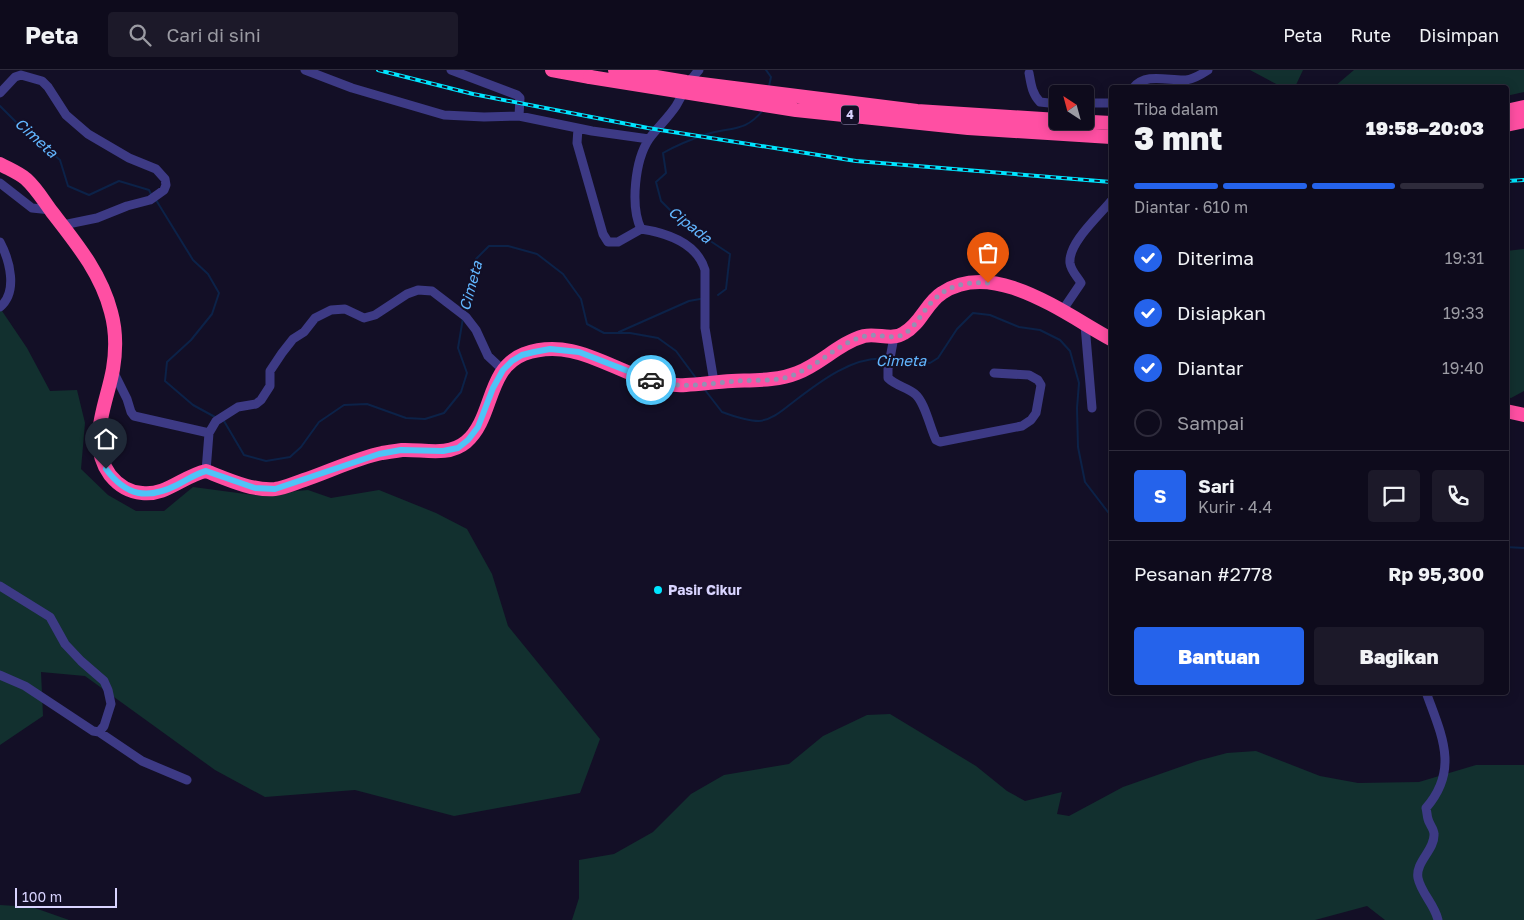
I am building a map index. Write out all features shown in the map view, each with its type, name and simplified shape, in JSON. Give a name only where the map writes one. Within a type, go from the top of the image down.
[{"type":"highway","name":"4","points":[[552,70],[796,110],[968,128],[1109,137]]},
{"type":"highway","name":"4","points":[[615,70],[686,82],[917,111],[1049,119]]},
{"type":"highway","points":[[1509,110],[1524,107]]},
{"type":"highway","points":[[1509,124],[1524,121]]},
{"type":"highway","points":[[1094,122],[1109,123]]},
{"type":"highway","points":[[0,164],[24,177],[39,191],[97,274],[112,313],[115,348],[113,370],[100,424],[98,440],[101,460],[115,481],[127,490],[142,494],[155,493],[176,486],[206,471],[255,488],[275,489],[379,454],[401,450],[443,451],[458,448],[468,440],[478,427],[493,388],[503,370],[522,355],[550,349],[579,352],[662,384],[684,386],[784,378],[818,363],[849,342],[865,336],[876,335],[893,343],[912,328],[930,303],[941,293],[962,283],[976,282],[1000,284],[1032,295],[1109,338]]},
{"type":"highway","points":[[1509,412],[1524,415]]},
{"type":"street","points":[[305,70],[375,96],[444,115],[519,116],[578,128],[649,139]]},
{"type":"street","points":[[450,70],[517,95],[520,98],[519,116]]},
{"type":"street","points":[[642,229],[635,211],[635,192],[640,162],[649,139],[669,116],[699,70]]},
{"type":"street","points":[[1136,85],[1139,81],[1150,78],[1192,79],[1208,70]]},
{"type":"street","points":[[1029,73],[1033,93],[1036,98],[1040,102],[1049,103]]},
{"type":"street","points":[[0,93],[15,77],[21,75],[42,81],[66,115],[88,134],[129,158],[156,169],[165,179],[164,190],[150,200],[127,206],[97,218],[63,226]]},
{"type":"street","points":[[1094,103],[1109,103]]},
{"type":"street","points":[[578,128],[577,143],[603,234],[608,242],[615,243],[642,229],[661,233],[678,240],[697,254],[702,262],[705,270],[705,328],[710,383]]},
{"type":"street","points":[[0,183],[32,208],[51,210]]},
{"type":"street","points":[[1062,311],[1081,284],[1070,264],[1070,253],[1077,240],[1109,204]]},
{"type":"street","points":[[0,242],[10,269],[9,295],[0,308]]},
{"type":"street","points":[[206,471],[209,433],[216,422],[238,408],[256,404],[261,400],[270,386],[270,371],[282,353],[293,339],[309,326],[315,318],[331,310],[345,309],[364,318],[375,315],[407,294],[418,290],[432,291],[463,315],[476,330],[488,356],[503,370]]},
{"type":"street","points":[[1084,325],[1092,408]]},
{"type":"street","points":[[893,343],[888,378],[893,383],[917,395],[936,440],[944,442],[1022,426],[1031,420],[1036,413],[1041,390],[1038,380],[1029,375],[994,373]]},
{"type":"street","points":[[113,370],[128,399],[134,416],[209,433]]},
{"type":"street","points":[[0,586],[50,617],[65,644],[104,681],[111,704],[104,726],[99,732]]},
{"type":"street","points":[[0,675],[25,686],[142,761],[187,780]]},
{"type":"street","points":[[1427,695],[1444,743],[1445,770],[1436,796],[1426,808],[1434,834],[1431,847],[1421,863],[1417,876],[1436,912],[1438,920]]},
{"type":"green space","points":[[1250,70],[1303,70],[1296,85],[1278,85]]},
{"type":"green space","points":[[1354,70],[1524,70],[1524,92],[1509,95],[1509,85],[1336,85]]},
{"type":"green space","points":[[1524,249],[1524,391],[1511,398],[1509,398],[1509,251]]},
{"type":"green space","points":[[0,308],[27,348],[50,391],[77,390],[85,423],[81,469],[108,495],[136,511],[164,511],[193,487],[253,495],[308,490],[331,498],[379,490],[436,513],[467,529],[492,574],[508,626],[600,739],[580,793],[454,816],[355,790],[265,797],[215,770],[85,676],[41,672],[43,716],[0,745]]},
{"type":"green space","points":[[890,714],[976,766],[1007,791],[1025,801],[1062,792],[1057,814],[1069,816],[1123,787],[1197,761],[1227,753],[1256,751],[1320,776],[1358,783],[1419,782],[1476,765],[1524,765],[1524,920],[1385,920],[1367,906],[1315,920],[572,920],[579,898],[579,860],[614,854],[653,832],[691,794],[724,775],[789,764],[823,736],[867,715]]},
{"type":"green space","points":[[0,905],[32,907],[69,920],[0,920]]},
{"type":"waterway","name":"Cipada","points":[[766,70],[771,77],[769,86]]},
{"type":"waterway","name":"Cimeta","points":[[0,106],[60,160],[68,186],[89,195],[119,181],[149,190],[151,194]]},
{"type":"waterway","name":"Cipada","points":[[718,295],[726,289],[730,254],[683,223],[661,201],[656,182],[666,173],[663,153],[707,134],[738,128],[757,117],[763,110]]},
{"type":"waterway","name":"Cimeta","points":[[156,200],[193,260],[208,274],[219,293],[212,314],[191,340],[167,362],[165,381],[193,405],[215,417]]},
{"type":"waterway","name":"Cimeta","points":[[465,311],[474,283],[476,259],[489,246],[508,246],[537,254],[563,274],[581,299],[587,324],[604,333],[630,333],[658,338],[676,351],[696,378]]},
{"type":"waterway","name":"Cipada","points":[[619,332],[689,301],[700,299]]},
{"type":"waterway","name":"Cimeta","points":[[893,360],[930,363],[938,358],[957,329],[973,313],[990,315],[1019,327],[1040,330],[1060,340],[1070,351],[1079,383],[1077,408],[1078,447],[1085,482],[1109,513]]},
{"type":"waterway","name":"Cimeta","points":[[222,420],[244,455],[266,461],[290,457],[301,447],[319,422],[344,405],[367,404],[406,418],[425,419],[444,413],[461,392],[467,373],[458,348],[463,318]]},
{"type":"waterway","name":"Cimeta","points":[[705,390],[722,412],[735,417],[759,421],[777,414],[813,387],[849,366],[862,361],[888,359]]},
{"type":"waterway","name":"Cimeta","points":[[1509,547],[1524,548]]},
{"type":"railway","points":[[378,70],[473,94],[648,128],[856,161],[1109,182]]},
{"type":"railway","points":[[1509,181],[1524,180]]},
{"type":"way so far","points":[[651,380],[662,384],[684,386],[714,382],[784,378],[818,363],[835,350],[865,336],[876,335],[894,338],[903,334],[912,328],[930,303],[941,293],[956,285],[976,282],[988,283]]},
{"type":"place","name":"Pasir Cikur","points":[[658,590]]},
{"type":"route","points":[[106,469],[115,481],[127,490],[142,494],[155,493],[176,486],[206,471],[255,488],[275,489],[379,454],[401,450],[443,451],[458,448],[468,440],[478,427],[486,411],[493,388],[503,370],[522,355],[550,349],[564,349],[579,352],[651,380]]}]
